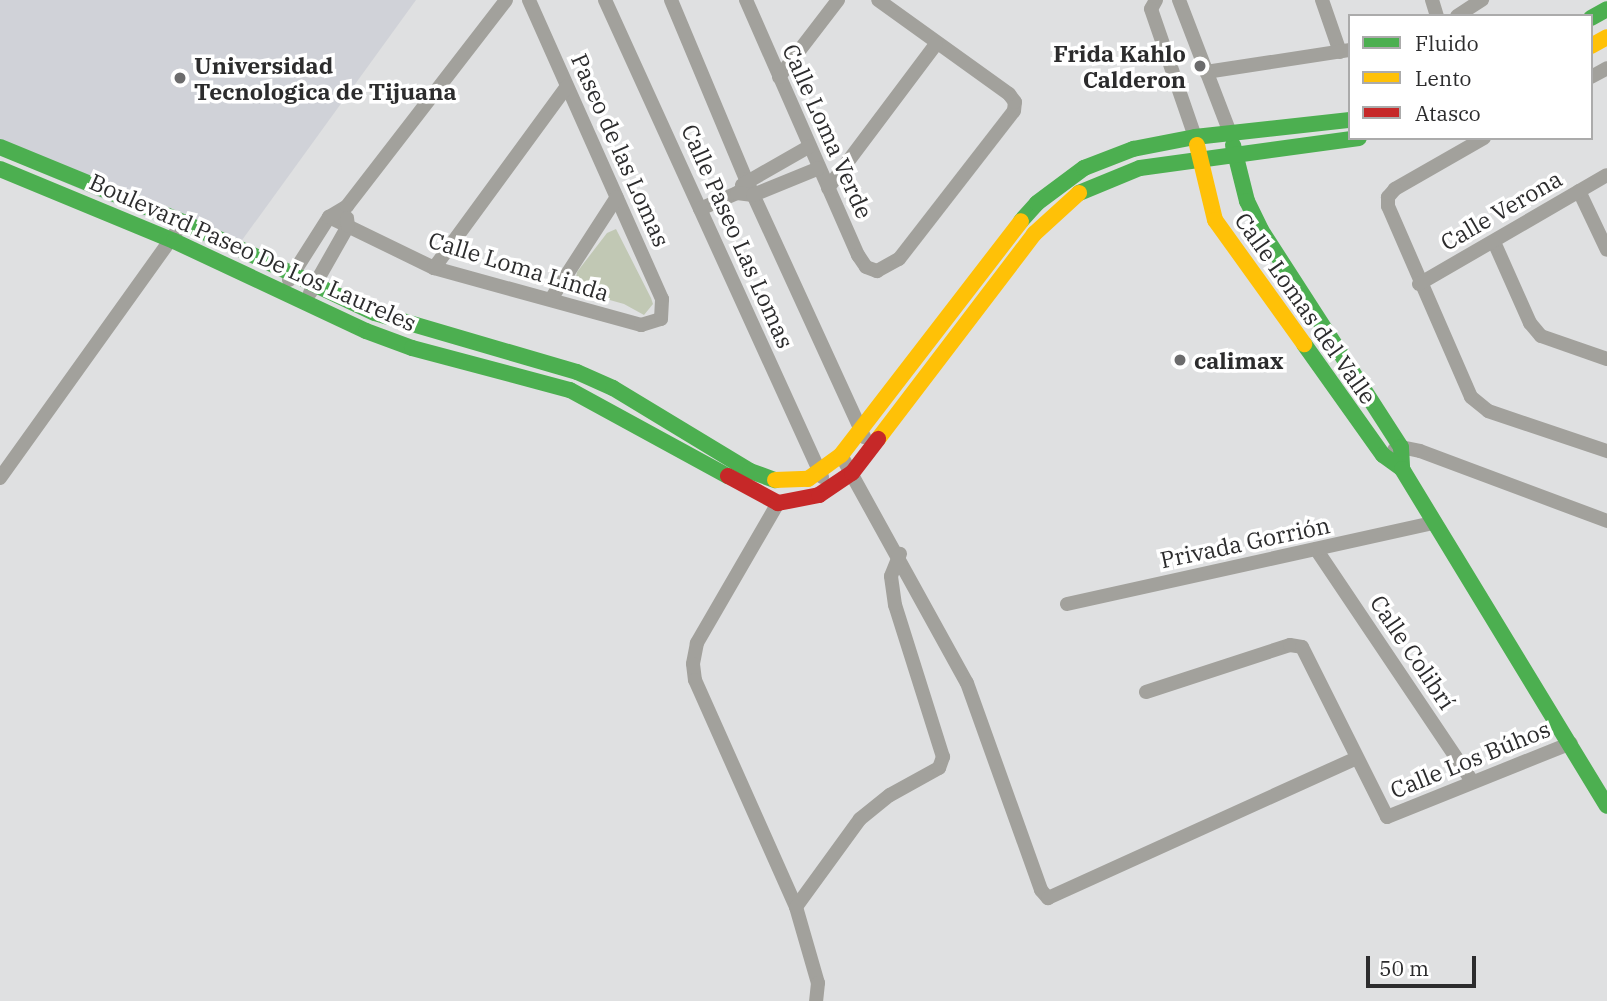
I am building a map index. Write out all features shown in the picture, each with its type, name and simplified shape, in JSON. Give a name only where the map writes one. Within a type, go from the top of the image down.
[{"type":"street","points":[[281,293],[329,217],[346,206],[506,0]]},
{"type":"street","name":"Paseo de las Lomas","points":[[529,0],[662,299],[661,319]]},
{"type":"street","name":"Calle Paseo Las Lomas","points":[[605,0],[829,490]]},
{"type":"street","points":[[671,0],[753,195],[871,450]]},
{"type":"street","name":"Calle Loma Verde","points":[[746,0],[858,255],[866,267],[877,271],[899,259],[1014,111],[1015,102],[1009,94],[936,44]]},
{"type":"street","points":[[779,77],[838,0]]},
{"type":"street","points":[[828,188],[936,44],[878,0]]},
{"type":"street","name":"Calle Lomas del Valle","points":[[1156,0],[1151,9],[1195,137],[1201,158],[1205,193],[1215,220],[1383,455],[1402,469],[1432,523],[1571,743],[1607,806]]},
{"type":"street","name":"Calle Lomas del Valle","points":[[1179,0],[1230,133],[1247,201],[1261,230],[1401,447],[1402,469]]},
{"type":"street","points":[[1206,72],[1345,51],[1322,0]]},
{"type":"street","points":[[1460,14],[1482,0]]},
{"type":"street","points":[[434,268],[567,86]]},
{"type":"street","name":"Boulevard Paseo De Los Laureles","points":[[0,147],[183,222],[292,275],[418,330],[577,372],[613,388],[768,480],[796,483],[820,472],[841,455],[1037,203],[1084,168],[1110,157],[1195,137],[1348,120]]},
{"type":"street","points":[[816,1001],[818,983],[796,907],[695,680],[692,664],[697,643],[778,503],[804,501],[829,490],[852,473],[1053,214],[1110,177],[1201,158],[1348,139]]},
{"type":"street","points":[[1481,140],[1388,197],[1419,284],[1471,397],[1480,406],[1607,451]]},
{"type":"street","points":[[737,193],[746,179],[810,146]]},
{"type":"street","points":[[700,209],[737,193],[753,195],[819,167]]},
{"type":"street","name":"Boulevard Paseo De Los Laureles","points":[[0,169],[174,241],[303,304],[412,348],[570,390],[778,503]]},
{"type":"street","name":"Calle Verona","points":[[1419,284],[1607,175]]},
{"type":"street","points":[[1579,191],[1607,250]]},
{"type":"street","points":[[551,299],[617,197]]},
{"type":"street","points":[[303,304],[348,226],[346,206]]},
{"type":"street","name":"Calle Loma Linda","points":[[329,217],[434,268],[641,326],[661,319]]},
{"type":"street","points":[[0,478],[174,241],[183,222]]},
{"type":"street","points":[[1494,242],[1530,323],[1541,336],[1607,359]]},
{"type":"street","points":[[1383,455],[1401,447],[1607,522]]},
{"type":"street","points":[[841,455],[900,554],[978,707],[998,774],[1041,890],[1048,898],[1355,759],[1302,647],[1290,645],[1146,692]]},
{"type":"street","name":"Privada Gorrión","points":[[1067,604],[1432,523]]},
{"type":"street","name":"Calle Colibrí","points":[[1316,549],[1471,780]]},
{"type":"street","points":[[796,907],[860,819],[890,795],[940,768],[943,757],[895,605],[891,576],[900,554]]},
{"type":"street","name":"Calle Los Búhos","points":[[1355,759],[1387,817],[1471,780],[1571,743]]},
{"type":"shaded area","name":"Universidad Tecnologica de Tijuana","points":[[0,0],[416,0],[232,254],[0,155]]},
{"type":"green space","points":[[616,229],[653,304],[644,315],[624,304],[574,290],[577,272],[607,233]]},
{"type":"traffic: fast","points":[[1593,17],[1607,9]]},
{"type":"traffic: fast","points":[[1021,221],[1037,203],[1084,168],[1133,149],[1195,137],[1348,120]]},
{"type":"traffic: fast","points":[[1079,193],[1140,168],[1348,140]]},
{"type":"traffic: fast","points":[[1233,145],[1247,201],[1261,230],[1401,447],[1402,469]]},
{"type":"traffic: fast","points":[[0,147],[183,222],[375,313],[577,372],[613,388],[750,471],[775,480]]},
{"type":"traffic: fast","points":[[0,169],[174,241],[366,331],[412,348],[570,390],[728,476]]},
{"type":"traffic: fast","points":[[1304,344],[1383,455],[1402,469],[1607,806]]},
{"type":"traffic: slow","points":[[1593,45],[1607,37]]},
{"type":"traffic: slow","points":[[1197,145],[1215,220],[1304,344]]},
{"type":"traffic: slow","points":[[878,439],[1034,234],[1079,193]]},
{"type":"traffic: slow","points":[[775,480],[808,479],[841,455],[1021,221]]},
{"type":"traffic: jam","points":[[728,476],[778,503],[819,495],[852,473],[878,439]]},
{"type":"place","name":"Frida Kahlo Calderon","points":[[1200,66]]},
{"type":"place","name":"Universidad Tecnologica de Tijuana","points":[[180,78]]},
{"type":"place","name":"calimax","points":[[1180,360]]}]
